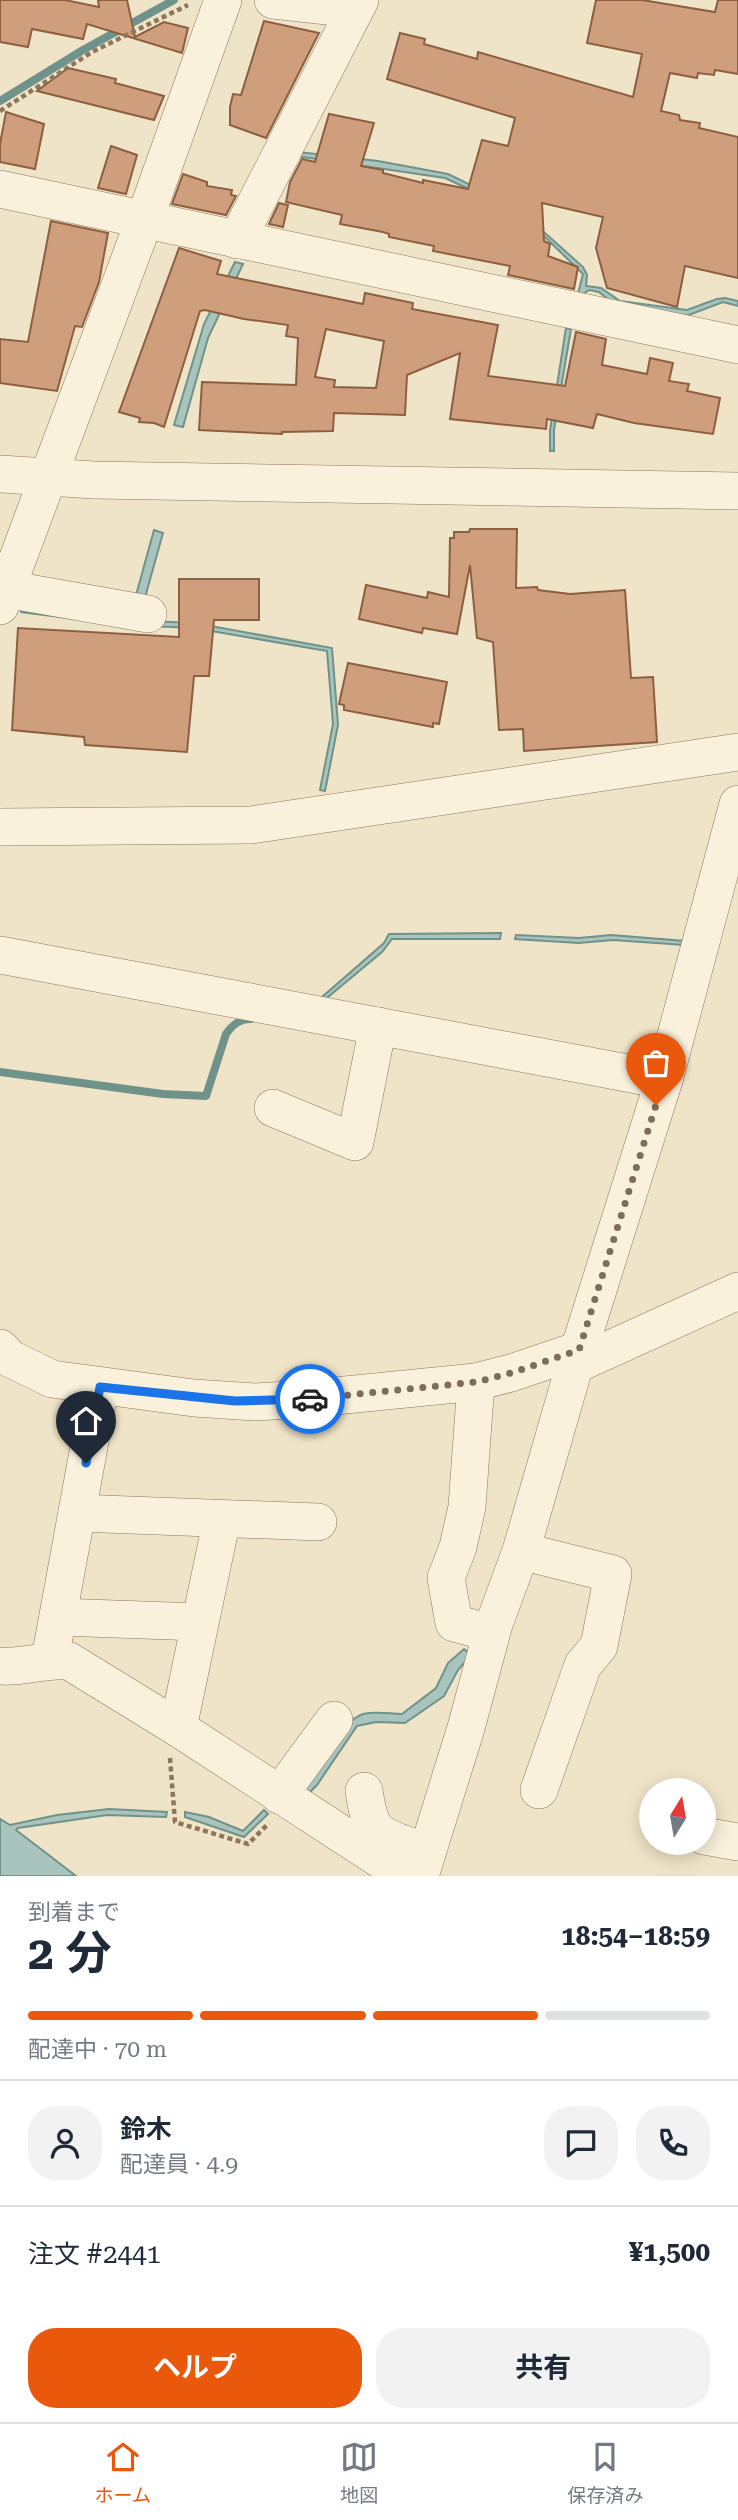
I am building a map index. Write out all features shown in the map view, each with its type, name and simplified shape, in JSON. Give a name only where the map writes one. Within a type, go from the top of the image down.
[{"type":"street","points":[[148,614],[3,597],[144,221],[223,0]]},
{"type":"street","points":[[237,240],[357,5],[273,0]]},
{"type":"street","points":[[0,189],[738,345]]},
{"type":"street","points":[[0,474],[94,480],[738,491]]},
{"type":"street","points":[[0,827],[251,825],[738,752]]},
{"type":"street","points":[[418,1868],[466,1728],[491,1633],[521,1551],[577,1358],[664,1080],[738,804]]},
{"type":"street","points":[[0,955],[664,1080]]},
{"type":"street","points":[[273,1108],[355,1142],[378,1027]]},
{"type":"street","points":[[0,1348],[11,1359],[52,1379],[194,1398],[255,1402],[305,1399],[476,1382],[577,1358],[738,1291]]},
{"type":"street","points":[[476,1382],[467,1507],[458,1547],[446,1578],[454,1623],[491,1633]]},
{"type":"street","points":[[50,1659],[100,1387]]},
{"type":"street","points":[[77,1513],[318,1522]]},
{"type":"street","points":[[169,1722],[200,1622],[222,1519]]},
{"type":"street","points":[[521,1551],[613,1574],[599,1646],[583,1665],[539,1790]]},
{"type":"street","points":[[58,1617],[200,1622]]},
{"type":"street","points":[[0,1666],[16,1667],[50,1659],[69,1661],[285,1798],[418,1868]]},
{"type":"street","points":[[285,1798],[334,1720]]},
{"type":"street","points":[[364,1791],[369,1822],[418,1868]]},
{"type":"street","points":[[716,1838],[738,1842]]},
{"type":"path","points":[[0,111],[92,52],[199,0]]},
{"type":"path","points":[[169,1722],[175,1822],[248,1843],[285,1798]]},
{"type":"water","points":[[298,152],[378,161],[448,174],[502,200],[527,217],[583,267],[587,275],[586,286],[601,288],[620,301],[687,310],[725,298],[738,301],[738,306],[723,302],[686,316],[609,300],[599,292],[589,290],[577,298],[583,274],[547,239],[495,201],[445,178],[296,156]]},
{"type":"water","points":[[235,262],[243,264],[208,338],[183,427],[174,425],[204,324]]},
{"type":"water","points":[[566,328],[571,329],[554,430],[554,451],[550,451],[550,430]]},
{"type":"water","points":[[154,530],[163,533],[144,601],[135,599]]},
{"type":"water","points":[[21,608],[125,620],[194,623],[332,648],[338,725],[325,791],[320,790],[333,724],[327,651],[194,628],[124,625],[21,612]]},
{"type":"water","points":[[501,933],[500,939],[392,939],[382,952],[316,1007],[314,1004],[384,943],[389,934]]},
{"type":"water","points":[[516,935],[579,938],[611,935],[685,941],[684,945],[613,940],[579,943],[515,939]]},
{"type":"water","points":[[464,1649],[471,1655],[458,1670],[444,1696],[405,1723],[376,1722],[357,1726],[317,1785],[306,1796],[300,1791],[337,1736],[355,1718],[368,1713],[402,1714],[436,1688],[448,1663]]},
{"type":"water","points":[[109,1809],[167,1812],[166,1817],[107,1815],[18,1828],[16,1830],[76,1876],[0,1876],[0,1819],[10,1825],[57,1815]]},
{"type":"water","points":[[264,1810],[268,1814],[244,1837],[185,1817],[185,1812],[209,1817],[243,1831]]},
{"type":"building","points":[[0,0],[65,0],[99,7],[98,0],[127,0],[135,37],[164,22],[188,28],[182,53],[87,24],[83,39],[32,29],[28,47],[0,42]]},
{"type":"building","points":[[596,0],[642,0],[715,12],[718,0],[738,0],[738,74],[715,70],[714,75],[698,73],[697,78],[670,73],[661,111],[679,115],[680,120],[700,123],[699,128],[738,137],[738,278],[685,266],[677,307],[607,288],[596,248],[603,217],[542,203],[544,241],[550,244],[548,256],[578,267],[574,289],[508,275],[510,266],[433,251],[434,246],[340,224],[342,215],[286,202],[290,182],[302,159],[315,162],[329,114],[374,123],[361,166],[423,183],[423,180],[468,189],[482,140],[508,146],[515,118],[387,79],[400,33],[425,39],[424,44],[477,59],[478,52],[633,97],[642,54],[587,43]]},
{"type":"building","points":[[264,21],[319,33],[266,138],[230,125],[233,94],[241,95]]},
{"type":"building","points":[[68,68],[116,79],[115,83],[164,96],[154,120],[37,91]]},
{"type":"building","points":[[6,112],[44,124],[35,169],[0,162],[0,144]]},
{"type":"building","points":[[111,146],[137,155],[126,194],[98,188]]},
{"type":"building","points":[[183,174],[207,182],[207,186],[232,190],[231,195],[236,196],[226,215],[172,204]]},
{"type":"building","points":[[279,203],[288,205],[283,227],[269,224]]},
{"type":"building","points":[[51,221],[108,233],[99,282],[82,327],[75,326],[57,391],[0,383],[0,339],[28,342]]},
{"type":"building","points":[[179,248],[221,261],[217,274],[363,304],[365,293],[413,303],[412,309],[498,325],[488,376],[565,386],[576,332],[606,339],[602,365],[647,374],[650,358],[673,363],[669,381],[689,384],[687,391],[720,398],[713,434],[634,423],[597,414],[593,428],[547,419],[546,429],[450,419],[460,353],[407,375],[405,415],[334,413],[333,431],[282,434],[199,430],[202,382],[296,385],[298,338],[286,336],[288,325],[205,310],[200,311],[164,427],[139,422],[140,418],[119,412]],"holes":[[[326,329],[384,341],[376,388],[334,387],[335,380],[315,377]]]},
{"type":"building","points":[[470,529],[517,529],[516,588],[537,587],[538,590],[570,594],[625,590],[631,678],[653,677],[657,742],[524,751],[523,729],[499,730],[493,642],[477,638],[470,565],[457,634],[423,628],[422,633],[359,619],[366,585],[427,598],[428,592],[449,597],[450,538],[454,538],[454,532],[469,532]]},
{"type":"building","points":[[179,579],[259,579],[259,620],[214,620],[209,676],[194,676],[187,752],[85,745],[84,737],[12,730],[18,628],[179,637]]},
{"type":"building","points":[[348,663],[447,682],[439,724],[433,723],[433,727],[344,710],[344,705],[339,704]]},
{"type":"waterway","points":[[0,101],[83,50],[174,0]]},
{"type":"waterway","points":[[0,1072],[163,1094],[206,1096],[226,1034],[236,1023],[251,1019]]},
{"type":"way so far","points":[[310,1399],[476,1382],[579,1350],[656,1105]]},
{"type":"route","points":[[86,1463],[100,1387],[235,1401],[310,1399]]}]
